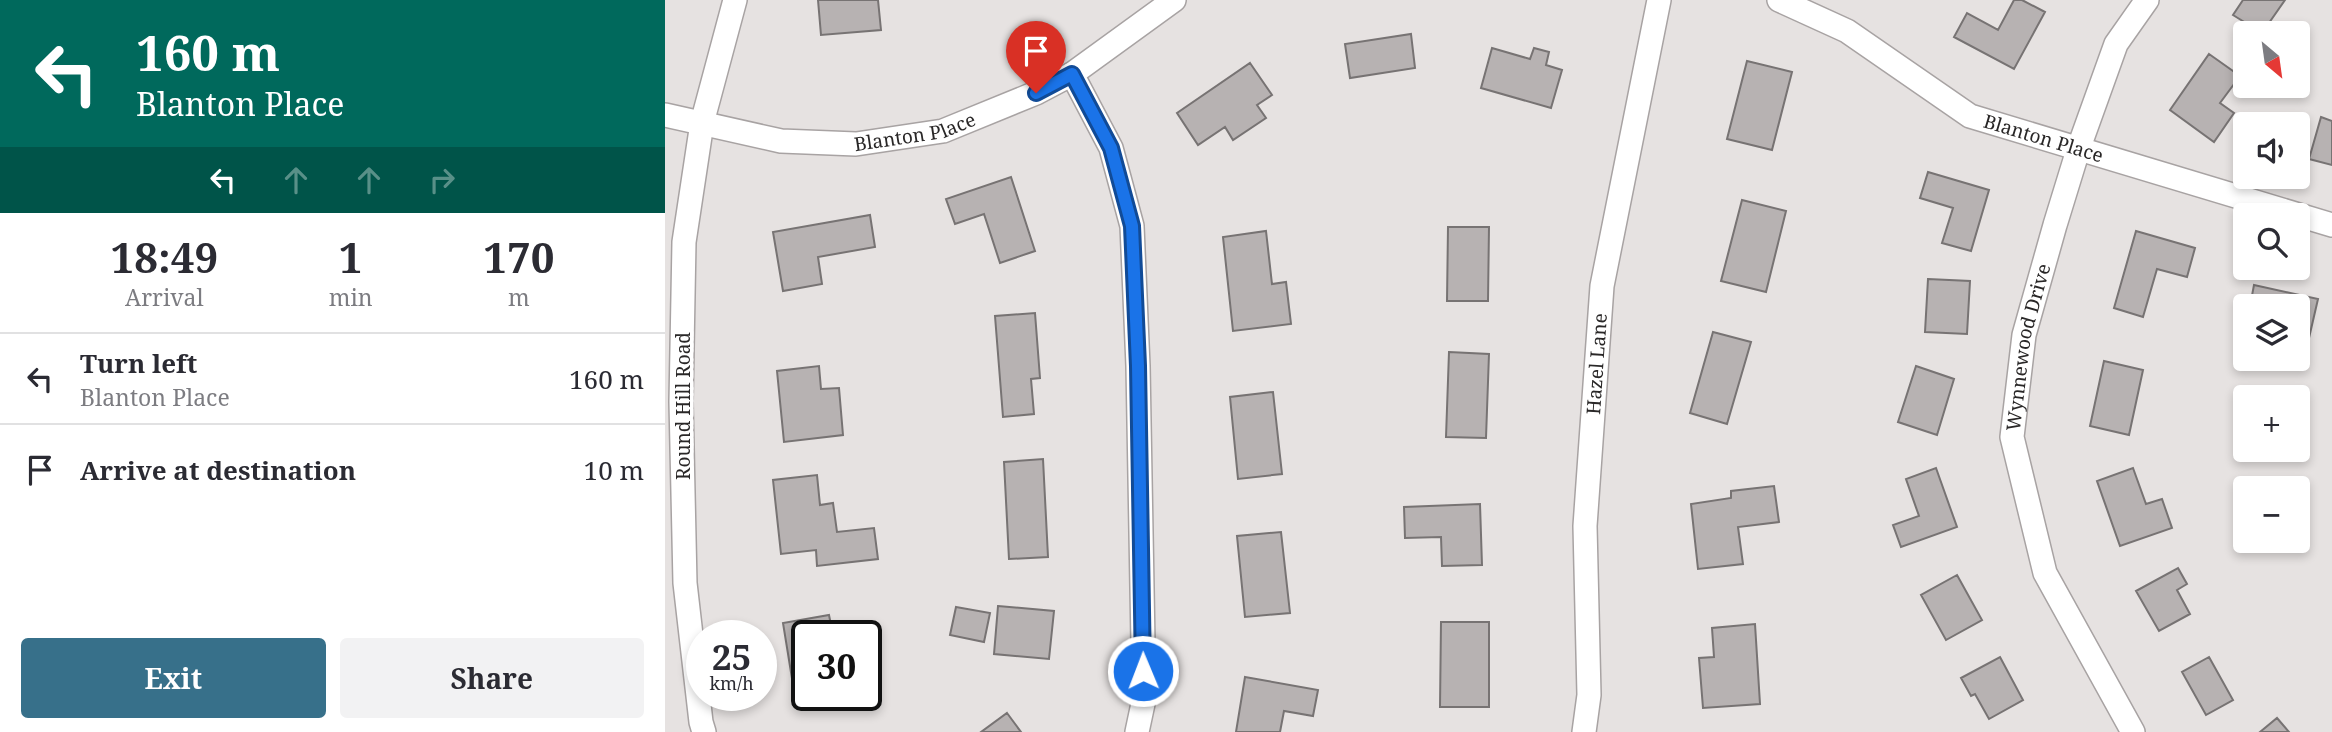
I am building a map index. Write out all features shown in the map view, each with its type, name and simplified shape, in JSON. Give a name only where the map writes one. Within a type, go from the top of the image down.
[{"type":"street","name":"Round Hill Road","points":[[704,732],[685,583],[681,402],[684,242],[702,123],[735,0]]},
{"type":"street","name":"Blanton Place","points":[[665,115],[781,141],[856,144],[943,131],[1036,93],[1072,74],[1174,0]]},
{"type":"street","name":"Hazel Lane","points":[[1584,732],[1590,695],[1585,526],[1602,286],[1659,0]]},
{"type":"street","name":"Blanton Place","points":[[1779,0],[1847,31],[1971,116],[2332,225]]},
{"type":"street","name":"Wynnewood Drive","points":[[2133,732],[2045,573],[2012,437],[2024,335],[2080,147],[2116,44],[2147,0]]},
{"type":"street","points":[[1072,74],[1111,148],[1132,226],[1138,366],[1144,699],[1137,732]]},
{"type":"building","points":[[818,0],[878,0],[881,30],[821,35]]},
{"type":"building","points":[[2014,0],[2022,0],[2045,12],[2014,69],[1954,37],[1967,13],[1998,30]]},
{"type":"building","points":[[2243,0],[2285,0],[2270,21],[2243,21],[2233,15]]},
{"type":"building","points":[[1411,34],[1415,68],[1350,78],[1345,44]]},
{"type":"building","points":[[1492,48],[1530,59],[1534,48],[1549,52],[1546,65],[1562,70],[1551,108],[1481,88]]},
{"type":"building","points":[[2209,54],[2233,71],[2233,85],[2220,103],[2233,114],[2214,142],[2170,110]]},
{"type":"building","points":[[1747,61],[1792,72],[1772,150],[1727,139]]},
{"type":"building","points":[[1250,63],[1272,95],[1257,105],[1266,118],[1233,140],[1225,127],[1198,145],[1177,113]]},
{"type":"building","points":[[2321,117],[2332,121],[2332,165],[2310,159]]},
{"type":"building","points":[[1928,172],[1989,190],[1971,251],[1942,243],[1953,208],[1920,198]]},
{"type":"building","points":[[1011,177],[1035,251],[1000,263],[984,214],[955,224],[946,199]]},
{"type":"building","points":[[1742,200],[1786,211],[1766,292],[1721,281]]},
{"type":"building","points":[[870,215],[875,247],[818,257],[822,284],[783,291],[773,232]]},
{"type":"building","points":[[1448,227],[1489,227],[1488,301],[1447,301]]},
{"type":"building","points":[[1266,231],[1272,284],[1286,282],[1291,324],[1233,331],[1223,237]]},
{"type":"building","points":[[2136,231],[2195,248],[2187,277],[2157,269],[2143,317],[2114,308]]},
{"type":"building","points":[[1928,279],[1970,281],[1967,334],[1925,332]]},
{"type":"building","points":[[2254,285],[2295,294],[2252,294]]},
{"type":"building","points":[[2310,297],[2318,299],[2310,334]]},
{"type":"building","points":[[1035,313],[1040,378],[1031,379],[1034,414],[1003,417],[995,316]]},
{"type":"building","points":[[1713,332],[1751,342],[1727,424],[1690,413]]},
{"type":"building","points":[[1449,352],[1489,354],[1486,438],[1446,437]]},
{"type":"building","points":[[2104,361],[2143,370],[2129,435],[2090,426]]},
{"type":"building","points":[[819,366],[821,389],[839,388],[843,435],[784,442],[777,371]]},
{"type":"building","points":[[1916,366],[1954,379],[1937,435],[1898,422]]},
{"type":"building","points":[[1273,392],[1282,474],[1238,479],[1230,397]]},
{"type":"building","points":[[1043,459],[1048,557],[1009,559],[1004,462]]},
{"type":"building","points":[[1936,468],[1957,527],[1901,547],[1893,525],[1919,516],[1906,479]]},
{"type":"building","points":[[2133,468],[2146,504],[2162,499],[2172,528],[2120,546],[2097,481]]},
{"type":"building","points":[[817,475],[820,505],[833,503],[837,532],[874,528],[878,559],[817,566],[816,550],[781,554],[773,480]]},
{"type":"building","points":[[1774,486],[1779,522],[1738,527],[1743,564],[1698,569],[1691,504],[1731,498],[1731,491]]},
{"type":"building","points":[[1480,504],[1482,565],[1442,566],[1441,537],[1405,538],[1404,507]]},
{"type":"building","points":[[1281,532],[1290,613],[1245,617],[1237,536]]},
{"type":"building","points":[[2178,568],[2187,584],[2177,590],[2190,614],[2159,631],[2136,591]]},
{"type":"building","points":[[1957,575],[1982,620],[1946,640],[1921,595]]},
{"type":"building","points":[[998,606],[1054,611],[1049,659],[994,654]]},
{"type":"building","points":[[956,607],[990,613],[984,642],[950,635]]},
{"type":"building","points":[[829,615],[830,620],[800,620]]},
{"type":"building","points":[[791,622],[791,672],[783,623]]},
{"type":"building","points":[[1441,622],[1489,622],[1489,707],[1440,707]]},
{"type":"building","points":[[1755,624],[1760,704],[1703,708],[1699,658],[1714,657],[1712,628]]},
{"type":"building","points":[[2000,657],[2023,700],[1989,719],[1975,694],[1971,696],[1961,678]]},
{"type":"building","points":[[2209,657],[2233,700],[2206,715],[2182,672]]},
{"type":"building","points":[[1245,677],[1318,690],[1313,716],[1284,711],[1280,732],[1236,732]]},
{"type":"building","points":[[1007,713],[1021,732],[981,732]]},
{"type":"building","points":[[2277,718],[2289,732],[2260,732]]},
{"type":"route","points":[[1036,93],[1072,74],[1111,148],[1132,226],[1138,366],[1143,671]]}]
